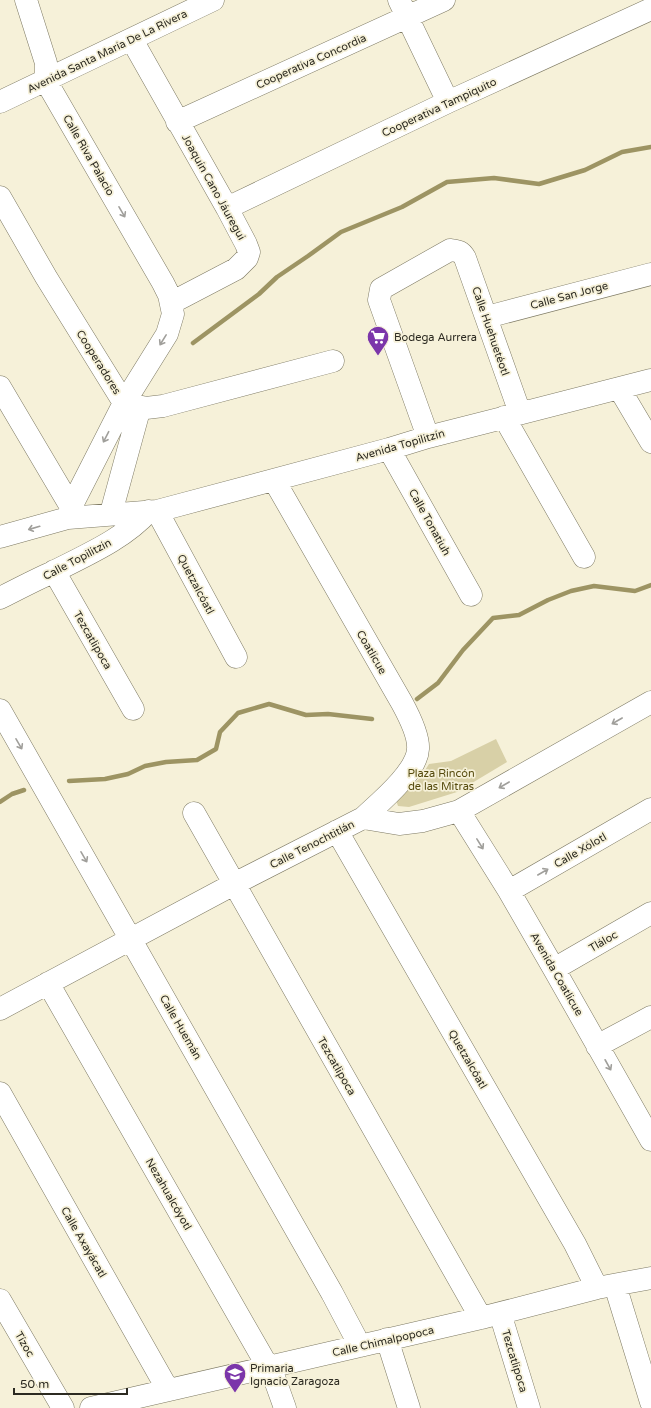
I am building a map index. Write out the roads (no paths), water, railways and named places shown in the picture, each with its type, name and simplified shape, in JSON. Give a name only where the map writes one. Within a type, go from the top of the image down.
[{"type":"street","name":"Calle Riva Palacio","points":[[26,0],[46,63],[46,81],[163,283],[171,303]]},
{"type":"street","name":"Avenida Santa María De La Rivera","points":[[0,102],[132,40],[185,6],[213,0]]},
{"type":"street","name":"Cooperativa Concordia","points":[[177,122],[403,9],[444,0]]},
{"type":"street","points":[[403,9],[448,102]]},
{"type":"street","name":"Cooperativa Tampiquito","points":[[227,208],[448,102],[651,9]]},
{"type":"street","name":"Joaquín Cano Jáuregui","points":[[132,40],[227,208],[249,252],[247,258],[236,269],[171,303]]},
{"type":"street","name":"Cooperadores","points":[[0,197],[46,277],[132,405]]},
{"type":"street","name":"Calle Huehuetéotl","points":[[428,437],[379,300],[381,289],[450,250],[458,251],[462,253],[465,258],[487,317],[512,415],[584,557]]},
{"type":"street","name":"Calle San Jorge","points":[[487,317],[651,274]]},
{"type":"street","points":[[70,512],[132,405],[167,334],[173,314],[171,303]]},
{"type":"street","points":[[132,405],[152,408],[163,406],[333,361]]},
{"type":"street","name":"Avenida Topilitzín","points":[[0,537],[70,512],[111,514],[153,511],[274,480],[428,437],[651,380]]},
{"type":"street","points":[[0,387],[70,512]]},
{"type":"street","points":[[619,388],[651,442]]},
{"type":"street","points":[[111,514],[132,405]]},
{"type":"street","name":"Calle Tonatiuh","points":[[389,449],[471,595]]},
{"type":"street","name":"Coatlicue","points":[[274,480],[402,702],[414,730],[418,749],[415,761],[397,785],[363,818]]},
{"type":"street","name":"Calle Topilitzin","points":[[0,598],[75,561],[116,538],[153,511]]},
{"type":"street","name":"Quetzalcóatl","points":[[153,511],[236,657]]},
{"type":"street","name":"Tezcatlipoca","points":[[54,571],[133,709]]},
{"type":"street","name":"Calle Tenochtitlán","points":[[0,1009],[234,884],[363,818],[399,824],[423,821],[459,811],[651,702]]},
{"type":"street","name":"Calle Huemán","points":[[0,710],[332,1293],[360,1346]]},
{"type":"street","name":"Calle Xólotl","points":[[509,891],[651,809]]},
{"type":"street","name":"Avenida Coatlicue","points":[[459,811],[509,891],[648,1130]]},
{"type":"street","name":"Tezcatlipoca","points":[[194,813],[234,884],[491,1316],[529,1408]]},
{"type":"street","name":"Quetzalcóatl","points":[[337,831],[575,1244],[606,1287],[651,1402]]},
{"type":"street","name":"Tláloc","points":[[554,969],[651,913]]},
{"type":"street","name":"Nezahualcóyotl","points":[[48,983],[268,1367],[275,1380],[285,1408]]},
{"type":"street","points":[[598,1046],[651,1017]]},
{"type":"street","name":"Calle Axayácatl","points":[[0,1093],[168,1390]]},
{"type":"street","name":"Calle Chimalpopoca","points":[[91,1408],[491,1316],[606,1287],[651,1278]]},
{"type":"street","name":"Tízoc","points":[[0,1300],[63,1408]]},
{"type":"street","points":[[387,1339],[409,1408]]},
{"type":"waterway","points":[[193,343],[259,294],[277,277],[341,232],[402,207],[447,182],[494,178],[539,184],[585,170],[622,152],[651,147]]},
{"type":"waterway","points":[[417,699],[438,683],[463,650],[493,618],[519,615],[548,600],[571,591],[594,586],[635,591],[651,585]]},
{"type":"waterway","points":[[69,781],[105,779],[128,774],[145,766],[166,762],[197,760],[216,749],[220,732],[238,713],[269,704],[306,715],[328,714],[372,719]]},
{"type":"waterway","points":[[0,802],[12,794],[24,790]]},
{"type":"place","name":"Bodega Aurrera","points":[[378,356]]},
{"type":"place","name":"Primaria Ignacio Zaragoza","points":[[235,1394]]},
{"type":"park label","name":"Plaza Rincón de las Mitras","points":[[441,779]]}]
